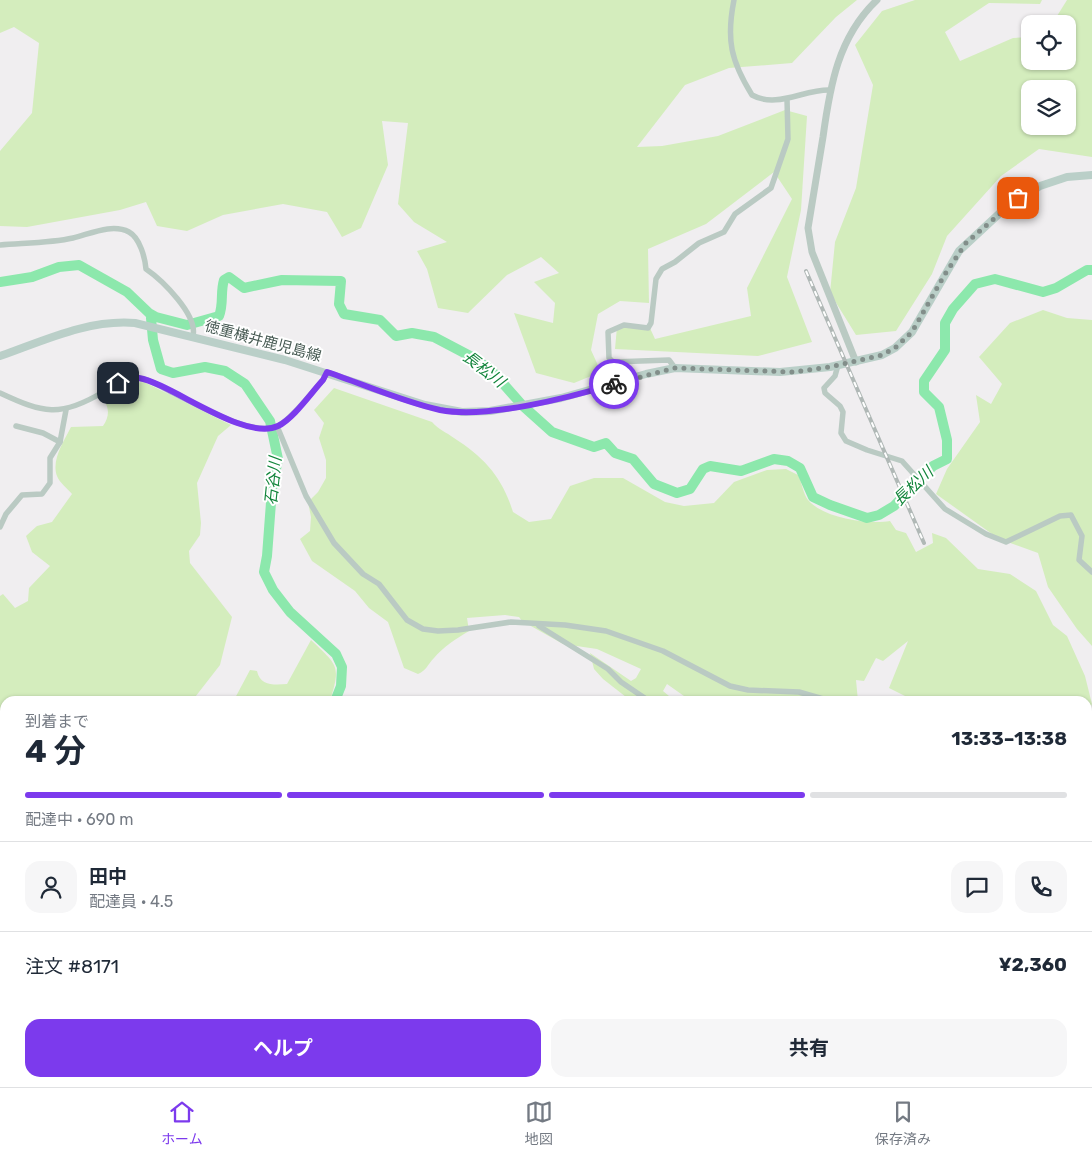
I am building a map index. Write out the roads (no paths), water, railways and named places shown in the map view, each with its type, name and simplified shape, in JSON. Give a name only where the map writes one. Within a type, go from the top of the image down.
[{"type":"main road","name":"徳重横井鹿児島線","points":[[0,356],[93,325],[122,322],[146,324],[161,328],[193,329],[440,410],[473,412],[514,407],[584,393],[646,374],[675,368],[780,372],[838,365],[882,355],[904,340],[912,332],[959,251],[1001,212],[1040,186],[1067,177],[1092,175]]},
{"type":"street","points":[[734,0],[731,14],[731,55],[752,95],[757,98],[787,99],[811,91],[830,90]]},
{"type":"street","points":[[856,362],[808,238],[835,66],[846,40],[877,0]]},
{"type":"street","points":[[675,368],[669,360],[613,362],[609,358],[608,332],[624,325],[648,328],[651,323],[656,279],[662,269],[699,244],[724,232],[735,214],[771,188],[788,139],[787,99]]},
{"type":"street","points":[[0,245],[72,238],[94,231],[126,231],[132,233],[144,256],[146,269],[155,275],[176,297],[193,329]]},
{"type":"street","points":[[838,365],[835,376],[824,388],[825,393],[844,412],[841,433],[843,438],[867,450],[902,461],[923,486],[955,517],[986,534],[1006,542],[1060,516],[1072,515],[1082,536],[1079,560],[1092,572]]},
{"type":"street","points":[[0,393],[32,407],[66,410],[77,407],[118,383],[138,378],[223,418],[269,428],[277,426],[323,380],[327,372]]},
{"type":"street","points":[[0,527],[16,501],[22,495],[33,496],[42,494],[50,483],[50,458],[60,442],[66,410]]},
{"type":"street","points":[[16,426],[43,433],[60,442]]},
{"type":"street","points":[[277,426],[306,496],[334,543],[363,574],[379,584],[407,620],[423,629],[438,631],[458,630],[494,623],[565,625],[606,631],[662,651],[730,686],[748,690],[799,692],[813,696]]},
{"type":"street","points":[[537,625],[608,669],[621,682],[642,696]]},
{"type":"waterway","name":"長松川","points":[[0,282],[32,277],[59,267],[79,265],[127,292],[149,313],[156,317],[187,325],[219,316],[224,280],[229,277],[244,288],[282,280],[341,281],[339,304],[344,314],[380,320],[396,336],[412,333],[434,337],[472,357],[491,370],[523,406],[552,432],[594,447],[606,443],[615,453],[633,459],[654,484],[677,493],[690,489],[703,469],[710,466],[741,471],[774,459],[788,461],[800,468],[813,497],[867,518],[879,515],[894,506],[933,466],[947,459],[947,440],[939,407],[924,392],[924,381],[945,350],[945,323],[953,309],[975,284],[995,279],[1043,292],[1056,288],[1087,270],[1092,270]]},
{"type":"waterway","name":"石谷川","points":[[151,318],[153,340],[161,369],[173,373],[205,367],[225,371],[245,384],[270,421],[278,459],[272,489],[264,572],[273,590],[290,612],[336,654],[342,667],[341,686],[337,696]]},
{"type":"railway","points":[[806,271],[924,543]]}]
